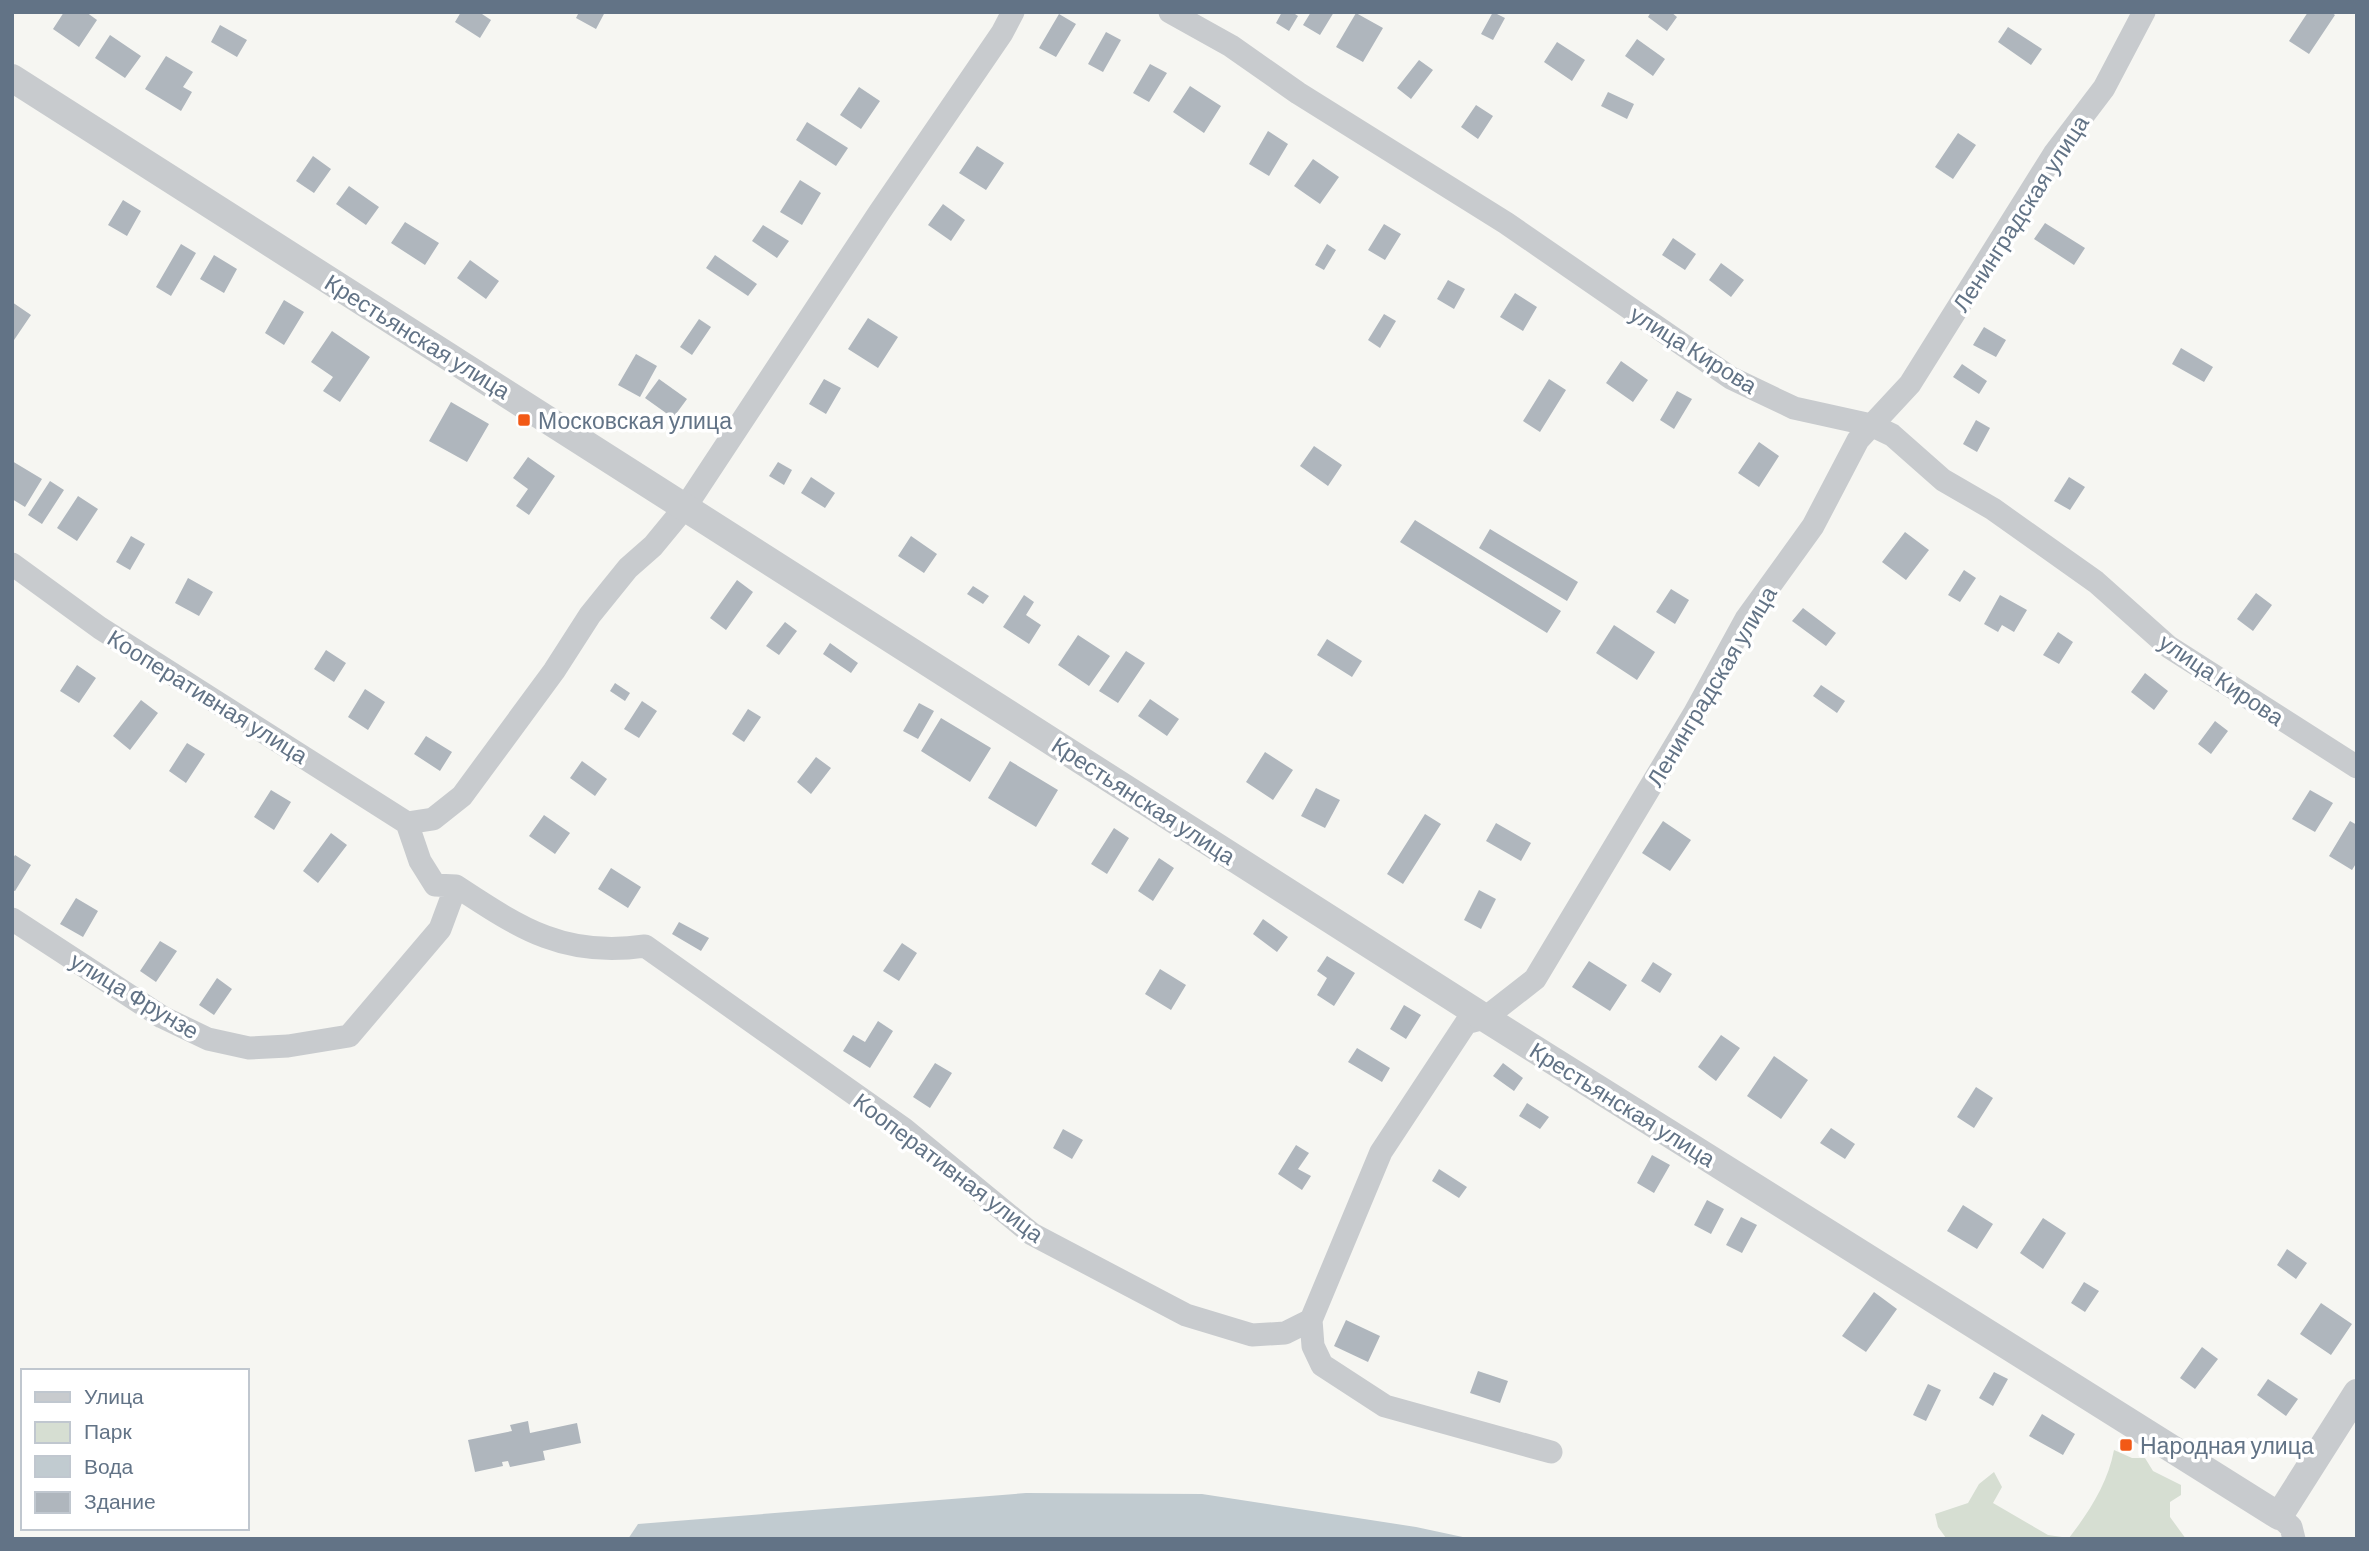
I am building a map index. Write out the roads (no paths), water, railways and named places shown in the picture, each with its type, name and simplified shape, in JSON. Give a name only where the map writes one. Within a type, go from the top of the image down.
[{"type":"street","points":[[456,886],[435,884],[419,861],[407,822],[433,818],[463,796],[554,671],[590,615],[628,568],[653,546],[686,506],[879,213],[1002,33],[1013,12]]},
{"type":"street","name":"улица Кирова","points":[[1170,12],[1231,46],[1298,93],[1506,223],[1731,378],[1794,408],[1871,425],[1892,435],[1943,481],[1993,509],[2096,582],[2169,647],[2357,766]]},
{"type":"street","name":"Ленинградская улица","points":[[1311,1320],[1381,1152],[1466,1023],[1485,1018],[1535,979],[1694,714],[1746,619],[1813,526],[1858,440],[1910,384],[2054,154],[2104,88],[2144,12]]},
{"type":"street","name":"Крестьянская улица","points":[[12,78],[2287,1527]]},
{"type":"street","name":"Кооперативная улица","points":[[12,564],[100,628],[407,822]]},
{"type":"street","name":"Кооперативная улица","points":[[456,886],[514,924],[556,942],[597,949],[645,946],[904,1129],[1032,1234],[1186,1315],[1252,1335],[1285,1333],[1311,1320]]},
{"type":"street","name":"улица Фрунзе","points":[[12,919],[162,1017],[208,1038],[249,1048],[288,1046],[349,1036],[440,929],[456,886]]},
{"type":"street","points":[[1311,1320],[1313,1346],[1322,1365],[1385,1406],[1551,1452]]},
{"type":"street","points":[[2287,1527],[2357,1393]]},
{"type":"water","points":[[1026,1493],[1202,1494],[1416,1527],[1472,1539],[628,1539],[638,1524]]},
{"type":"place","name":"Московская улица","points":[[524,420]]},
{"type":"place","name":"Народная улица","points":[[2126,1445]]}]
